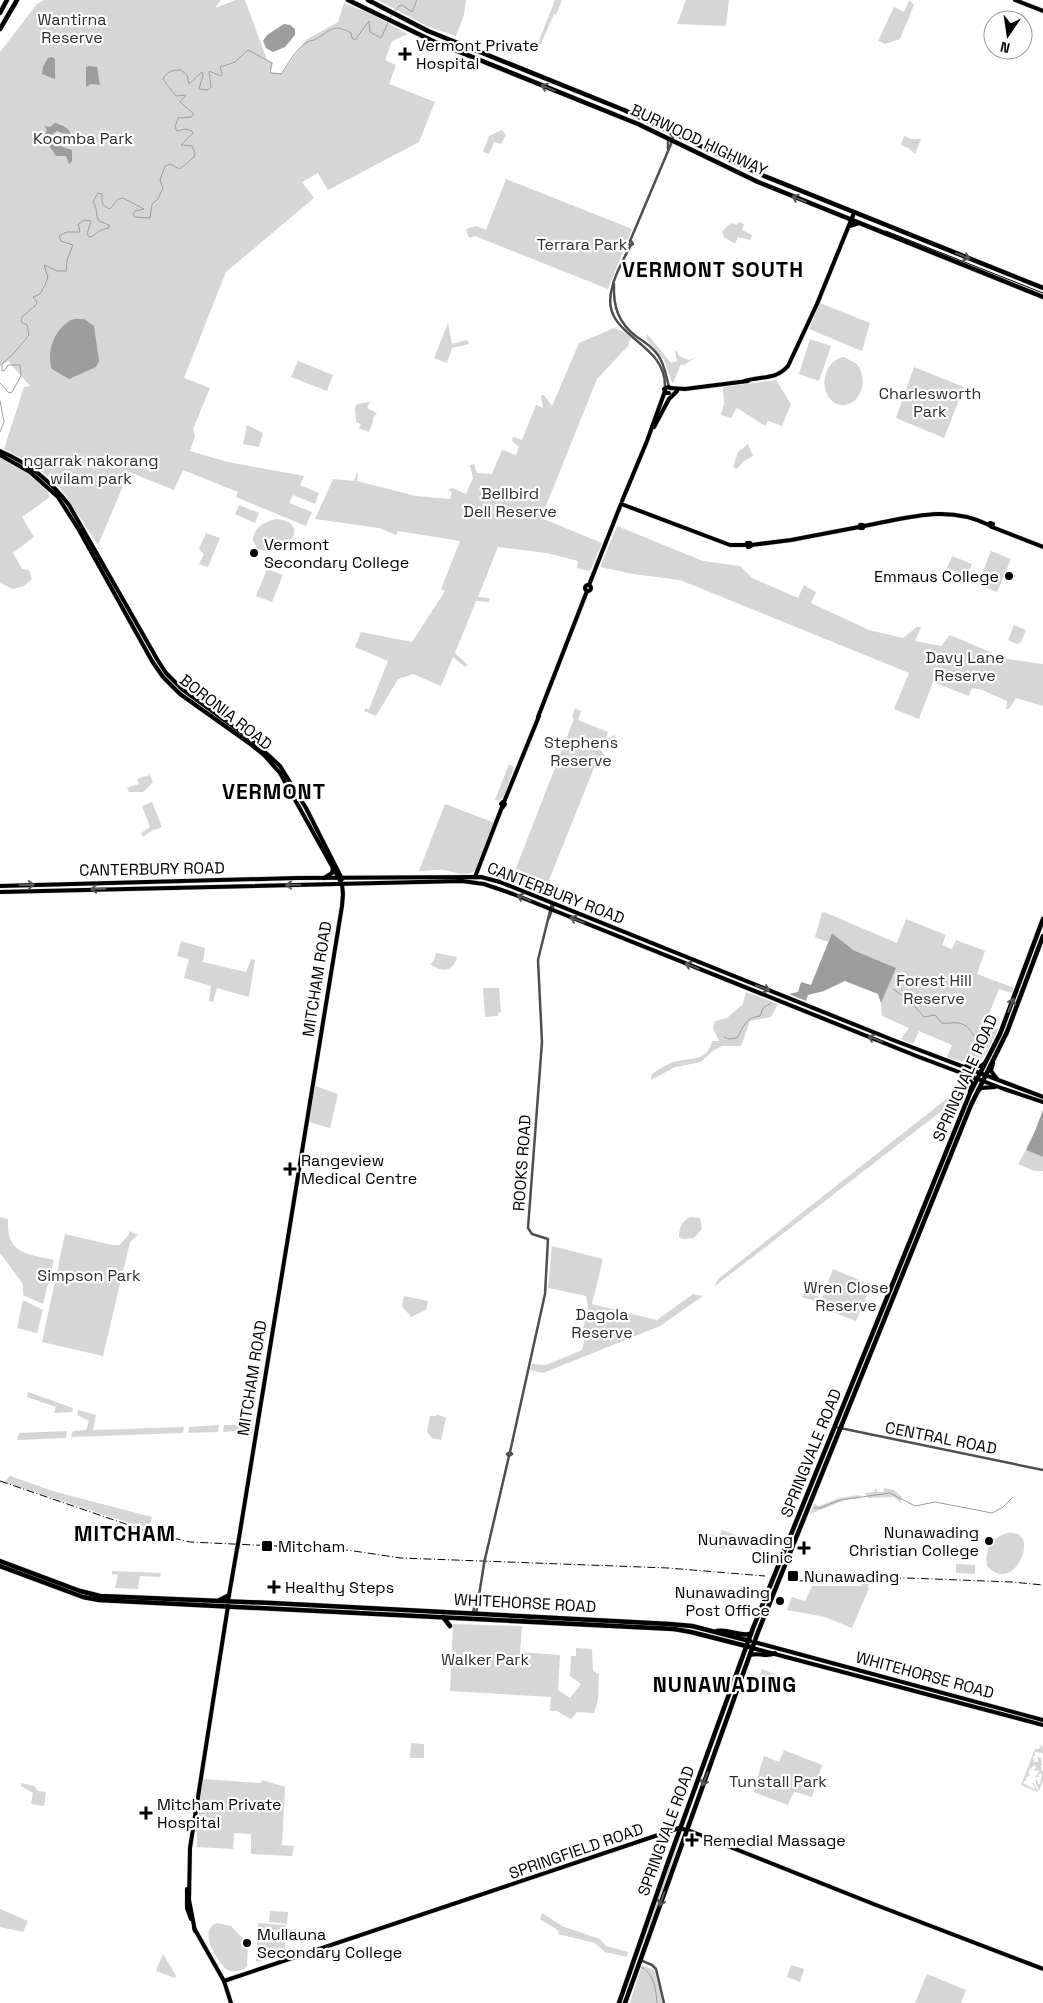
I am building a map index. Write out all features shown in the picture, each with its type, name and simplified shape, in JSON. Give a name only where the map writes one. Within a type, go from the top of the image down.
[{"type":"highway","points":[[0,13],[7,0]]},
{"type":"highway","points":[[0,28],[17,0]]},
{"type":"highway","name":"BURWOOD HIGHWAY","points":[[348,0],[453,50],[614,114],[670,144],[679,144],[758,182],[1043,296]]},
{"type":"highway","name":"BURWOOD HIGHWAY","points":[[368,0],[437,35],[624,110],[762,175],[1043,288]]},
{"type":"highway","points":[[679,144],[682,137]]},
{"type":"highway","points":[[921,239],[934,247],[934,253]]},
{"type":"highway","points":[[1025,280],[1024,284],[1026,287],[1043,296]]},
{"type":"highway","name":"SPRINGVALE ROAD","points":[[620,2003],[680,1828],[743,1658],[757,1635],[970,1093],[1000,1032],[1043,919]]},
{"type":"highway","name":"SPRINGVALE ROAD","points":[[749,1641],[978,1091],[1007,1032],[1043,936]]},
{"type":"highway","points":[[1028,958],[1036,955]]},
{"type":"highway","name":"WHITEHORSE ROAD","points":[[0,1561],[86,1593],[100,1596],[144,1600],[219,1600],[238,1606],[442,1617],[485,1614],[528,1616],[618,1627],[687,1628],[738,1644],[751,1645]]},
{"type":"highway","name":"WHITEHORSE ROAD","points":[[0,1566],[88,1598],[465,1613],[489,1619],[556,1620]]},
{"type":"highway","points":[[485,1614],[489,1619]]},
{"type":"highway","points":[[524,1621],[528,1616]]},
{"type":"highway","points":[[442,1617],[450,1626]]},
{"type":"highway","name":"WHITEHORSE ROAD","points":[[564,1621],[618,1621],[713,1631],[749,1641],[751,1645]]},
{"type":"highway","points":[[618,1621],[618,1627]]},
{"type":"highway","points":[[713,1631],[724,1630],[746,1635],[751,1634]]},
{"type":"highway","points":[[738,1644],[743,1658]]},
{"type":"highway","name":"SPRINGVALE ROAD","points":[[625,2003],[750,1655],[751,1645]]},
{"type":"main road","points":[[1015,0],[1043,11]]},
{"type":"main road","points":[[668,390],[745,381],[777,375],[788,366],[854,213]]},
{"type":"main road","points":[[844,217],[849,226]]},
{"type":"main road","points":[[849,226],[859,223]]},
{"type":"main road","points":[[668,390],[677,391],[685,389]]},
{"type":"main road","points":[[663,409],[668,390]]},
{"type":"main road","points":[[474,882],[587,591],[585,588],[589,586],[668,390]]},
{"type":"main road","points":[[647,441],[670,397],[677,391]]},
{"type":"main road","name":"BORONIA ROAD","points":[[0,451],[31,468],[69,505],[166,672],[183,690],[215,716]]},
{"type":"main road","name":"BORONIA ROAD","points":[[0,455],[25,469],[54,490],[163,677],[180,694],[227,724],[264,755],[280,773],[291,787],[342,884]]},
{"type":"main road","points":[[623,503],[733,546],[791,540],[941,513],[964,515],[1043,546]]},
{"type":"main road","points":[[100,569],[105,567]]},
{"type":"main road","name":"BORONIA ROAD","points":[[291,787],[340,878]]},
{"type":"main road","points":[[324,878],[332,872],[333,867]]},
{"type":"main road","points":[[478,868],[481,877]]},
{"type":"main road","name":"CANTERBURY ROAD","points":[[0,886],[324,878],[481,877],[500,882],[893,1040],[1043,1097]]},
{"type":"main road","points":[[115,882],[116,888]]},
{"type":"main road","name":"CANTERBURY ROAD","points":[[0,892],[116,888],[474,882],[494,887],[551,909],[997,1087],[1043,1102]]},
{"type":"main road","name":"MITCHAM ROAD","points":[[231,2003],[224,1981],[195,1930],[190,1900],[189,1877],[192,1825],[342,906],[342,884]]},
{"type":"main road","points":[[661,954],[664,948]]},
{"type":"main road","points":[[664,948],[667,956]]},
{"type":"main road","points":[[891,1046],[893,1040]]},
{"type":"main road","points":[[994,1058],[991,1071],[999,1081]]},
{"type":"main road","points":[[959,1065],[980,1066],[985,1063]]},
{"type":"main road","points":[[964,1074],[971,1082],[970,1093]]},
{"type":"main road","points":[[978,1091],[982,1088],[997,1087]]},
{"type":"main road","points":[[219,1600],[229,1595]]},
{"type":"main road","points":[[227,1614],[238,1606]]},
{"type":"main road","points":[[757,1635],[763,1644]]},
{"type":"main road","name":"WHITEHORSE ROAD","points":[[751,1645],[763,1644],[1043,1720]]},
{"type":"main road","name":"WHITEHORSE ROAD","points":[[751,1645],[775,1654],[1043,1725]]},
{"type":"main road","points":[[750,1655],[768,1656],[775,1654]]},
{"type":"main road","points":[[1031,1717],[1033,1723]]},
{"type":"main road","points":[[680,1828],[1043,1969]]},
{"type":"main road","name":"SPRINGFIELD ROAD","points":[[224,1981],[680,1828]]},
{"type":"street","points":[[668,390],[660,364],[653,354],[619,319],[613,297],[614,282],[673,137],[669,131]]},
{"type":"street","name":"ROOKS ROAD","points":[[480,1583],[509,1456],[512,1454],[510,1452],[538,1330],[546,1285],[548,1239],[532,1234],[528,1228],[542,1042],[538,962],[553,904]]},
{"type":"street","name":"CENTRAL ROAD","points":[[838,1428],[1043,1470]]},
{"type":"street","points":[[474,1616],[480,1583]]},
{"type":"street","points":[[474,1616],[474,1606],[480,1583]]},
{"type":"street","points":[[477,1603],[479,1609],[485,1614]]},
{"type":"street","points":[[465,1613],[474,1606]]},
{"type":"street","points":[[634,1958],[652,1965],[656,1969],[664,2003]]},
{"type":"green space","points":[[44,0],[221,0],[215,8],[236,0],[245,0],[267,60],[273,63],[269,72],[282,73],[306,40],[338,22],[344,3],[371,14],[408,34],[392,41],[385,60],[396,65],[389,84],[435,102],[419,142],[328,190],[318,173],[302,182],[314,198],[226,272],[184,378],[210,388],[193,429],[195,436],[190,451],[228,462],[304,476],[300,485],[319,493],[315,504],[293,495],[289,503],[312,512],[306,526],[236,497],[238,492],[183,470],[174,490],[129,472],[98,545],[61,489],[34,465],[4,449],[24,387],[30,386],[8,361],[0,366],[0,52],[37,4]]},
{"type":"green space","points":[[378,0],[466,0],[464,15],[456,36],[427,26]]},
{"type":"green space","points":[[555,0],[562,0],[541,44],[538,43]]},
{"type":"green space","points":[[686,0],[729,0],[726,25],[677,24]]},
{"type":"green space","points":[[909,0],[914,5],[900,39],[885,44],[878,41],[894,7],[904,12]]},
{"type":"green space","points":[[502,130],[506,135],[501,144],[494,142],[489,154],[483,152],[489,136]]},
{"type":"green space","points":[[904,136],[912,139],[921,139],[915,154],[901,145]]},
{"type":"green space","name":"Terrara Park","points":[[506,179],[632,229],[608,289],[475,236],[469,238],[466,229],[476,226],[486,230]]},
{"type":"green space","points":[[739,222],[744,224],[742,230],[752,235],[750,240],[738,237],[735,244],[724,237],[722,231],[731,223],[737,225]]},
{"type":"green space","points":[[820,303],[870,323],[862,351],[809,329]]},
{"type":"green space","points":[[448,323],[452,344],[467,340],[469,344],[452,348],[447,363],[434,358]]},
{"type":"green space","name":"Bellbird Dell Reserve","points":[[614,328],[624,332],[631,338],[628,346],[597,379],[541,518],[602,543],[591,569],[588,571],[577,568],[578,561],[547,553],[498,547],[478,597],[490,598],[489,602],[476,601],[455,653],[468,665],[465,667],[453,657],[441,686],[413,674],[398,679],[376,716],[364,711],[365,708],[369,709],[388,661],[355,647],[361,632],[412,642],[445,591],[441,589],[460,541],[398,531],[396,535],[379,528],[315,519],[333,479],[354,481],[357,473],[357,481],[416,496],[450,499],[452,492],[448,490],[452,488],[466,494],[473,478],[470,465],[474,464],[477,473],[492,474],[502,450],[516,455],[519,447],[511,440],[514,437],[522,440],[536,405],[543,408],[541,395],[544,395],[552,406],[579,343]]},
{"type":"green space","points":[[647,334],[671,363],[677,361],[675,351],[677,351],[679,356],[689,360],[696,357],[684,365],[681,364],[673,383],[664,360],[646,339]]},
{"type":"green space","points":[[810,339],[831,346],[819,381],[799,374]]},
{"type":"green space","points":[[844,357],[857,364],[862,374],[863,382],[860,393],[853,402],[839,405],[830,399],[824,383],[830,366],[838,359]]},
{"type":"green space","points":[[298,361],[333,375],[327,391],[291,377]]},
{"type":"green space","name":"Charlesworth Park","points":[[914,367],[964,387],[944,438],[896,418]]},
{"type":"green space","points":[[776,380],[791,404],[782,426],[768,421],[765,426],[737,408],[731,418],[721,415],[724,403],[723,387]]},
{"type":"green space","points":[[370,402],[367,408],[377,413],[373,418],[369,432],[359,428],[361,424],[356,422],[355,408],[357,404]]},
{"type":"green space","points":[[247,425],[263,433],[259,447],[243,444]]},
{"type":"green space","points":[[748,444],[753,456],[744,461],[737,469],[733,467],[738,452]]},
{"type":"green space","points":[[0,458],[35,478],[50,497],[22,517],[34,537],[13,553],[22,569],[29,570],[32,579],[24,586],[13,589],[0,583]]},
{"type":"green space","points":[[239,505],[259,513],[255,523],[235,514]]},
{"type":"green space","points":[[277,519],[288,522],[293,527],[294,533],[291,540],[277,550],[258,549],[253,541],[257,528],[268,521]]},
{"type":"green space","name":"Davy Lane Reserve","points":[[617,526],[703,561],[740,566],[752,578],[798,598],[804,585],[816,592],[811,603],[869,630],[903,638],[917,627],[921,627],[915,641],[941,646],[950,635],[1007,659],[1043,664],[1043,706],[1016,698],[1009,709],[1006,709],[1007,701],[982,690],[972,688],[969,696],[933,682],[919,719],[894,709],[909,673],[680,580],[633,574],[600,567]]},
{"type":"green space","points":[[206,533],[220,538],[208,567],[199,564],[204,554],[199,549]]},
{"type":"green space","points":[[991,551],[1011,559],[997,592],[978,584]]},
{"type":"green space","points":[[952,556],[972,564],[967,576],[947,568]]},
{"type":"green space","points":[[267,569],[283,575],[272,602],[256,596]]},
{"type":"green space","points":[[1014,625],[1026,630],[1021,642],[1017,644],[1008,640]]},
{"type":"green space","name":"Stephens Reserve","points":[[575,708],[581,711],[578,720],[608,732],[605,740],[615,735],[615,738],[607,748],[602,746],[601,750],[605,756],[596,763],[543,895],[511,881],[574,719],[572,717]]},
{"type":"green space","points":[[509,764],[514,767],[504,796],[499,801],[495,800]]},
{"type":"green space","points":[[150,775],[153,782],[143,792],[129,792],[127,788],[139,784],[137,779]]},
{"type":"green space","points":[[152,802],[162,827],[151,831],[143,837],[141,833],[150,827],[142,806]]},
{"type":"green space","points":[[445,804],[495,823],[475,871],[471,873],[459,874],[441,870],[419,871]]},
{"type":"green space","name":"Forest Hill Reserve","points":[[824,912],[897,943],[906,919],[946,935],[942,945],[952,949],[956,940],[985,951],[977,974],[1014,988],[1012,993],[999,989],[985,1024],[998,1029],[985,1055],[975,1062],[959,1061],[947,1057],[952,1045],[919,1031],[913,1044],[901,1039],[909,1028],[882,1016],[881,1003],[895,968],[853,950],[832,933],[828,942],[815,937],[822,913]]},
{"type":"green space","points":[[181,941],[205,948],[203,962],[246,972],[251,959],[255,960],[249,997],[217,988],[213,1002],[209,1001],[211,986],[184,978],[189,959],[177,956]]},
{"type":"green space","points":[[436,953],[457,957],[453,966],[443,970],[430,964],[434,961]]},
{"type":"green space","points":[[483,988],[499,988],[501,1012],[498,1013],[498,1016],[485,1017]]},
{"type":"green space","points":[[746,992],[778,1004],[771,1017],[750,1021],[741,1046],[722,1046],[714,1050],[701,1062],[675,1067],[651,1080],[652,1074],[662,1067],[673,1062],[702,1056],[710,1048],[712,1041],[719,1041],[713,1028],[715,1021],[727,1018],[743,1004]]},
{"type":"green space","points":[[968,1082],[966,1092],[715,1286],[718,1279]]},
{"type":"green space","points":[[315,1086],[338,1094],[330,1128],[309,1122]]},
{"type":"green space","points":[[1026,1150],[1043,1157],[1043,1171],[1034,1171],[1018,1164]]},
{"type":"green space","points":[[0,1217],[8,1219],[8,1231],[14,1246],[27,1254],[54,1260],[43,1304],[23,1295],[23,1284],[0,1253]]},
{"type":"green space","points":[[691,1217],[700,1218],[702,1229],[694,1238],[683,1239],[679,1237],[680,1228],[685,1220]]},
{"type":"green space","name":"Simpson Park","points":[[130,1231],[138,1235],[130,1242],[103,1356],[42,1342],[65,1234],[119,1245],[128,1236]]},
{"type":"green space","name":"Dagola Reserve","points":[[552,1246],[603,1259],[592,1304],[657,1320],[693,1294],[703,1296],[660,1326],[543,1373],[530,1370],[532,1364],[546,1365],[582,1350],[585,1338],[579,1337],[588,1308],[586,1296],[548,1288]]},
{"type":"green space","name":"Wren Close Reserve","points":[[833,1269],[871,1285],[865,1300],[880,1307],[878,1311],[863,1305],[856,1321],[818,1306],[819,1302],[802,1297],[804,1292],[822,1298]]},
{"type":"green space","points":[[404,1296],[428,1301],[426,1310],[411,1317],[402,1306]]},
{"type":"green space","points":[[23,1300],[43,1310],[37,1333],[17,1328]]},
{"type":"green space","points":[[28,1392],[73,1408],[72,1412],[54,1413],[56,1407],[27,1397]]},
{"type":"green space","points":[[78,1410],[96,1415],[93,1430],[184,1427],[183,1433],[71,1437],[73,1431],[86,1430],[89,1421],[77,1415]]},
{"type":"green space","points":[[437,1414],[446,1418],[441,1440],[432,1438],[427,1432],[430,1416],[436,1416]]},
{"type":"green space","points":[[219,1425],[218,1432],[188,1433],[189,1427]]},
{"type":"green space","points":[[224,1425],[253,1427],[252,1435],[237,1431],[223,1432]]},
{"type":"green space","points":[[67,1431],[66,1438],[17,1440],[19,1433]]},
{"type":"green space","points":[[10,1476],[56,1492],[152,1517],[150,1528],[132,1524],[4,1482]]},
{"type":"green space","points":[[884,1488],[894,1490],[902,1497],[901,1503],[894,1497],[868,1498],[865,1493],[875,1492],[874,1490],[877,1489],[877,1492],[884,1492]]},
{"type":"green space","points":[[859,1495],[861,1498],[845,1500],[810,1514],[814,1504],[819,1506],[839,1498]]},
{"type":"green space","points":[[698,1530],[719,1537],[722,1530],[739,1536],[734,1548],[715,1548],[717,1541],[696,1536]]},
{"type":"green space","points":[[1008,1533],[1018,1535],[1023,1541],[1024,1550],[1021,1560],[1015,1568],[1007,1573],[997,1573],[987,1566],[988,1550],[993,1541]]},
{"type":"green space","points":[[956,1564],[975,1565],[975,1574],[956,1573]]},
{"type":"green space","points":[[112,1571],[161,1573],[160,1577],[140,1576],[138,1589],[115,1588],[118,1575],[112,1574]]},
{"type":"green space","points":[[863,1581],[869,1584],[867,1587],[869,1588],[852,1628],[825,1617],[787,1610],[792,1597],[805,1601],[812,1586],[861,1586]]},
{"type":"green space","name":"Walker Park","points":[[453,1624],[522,1626],[520,1652],[560,1655],[558,1690],[570,1698],[581,1684],[570,1676],[571,1656],[576,1656],[576,1648],[592,1649],[593,1671],[599,1674],[598,1700],[594,1713],[577,1712],[571,1719],[557,1711],[550,1711],[551,1697],[450,1691]]},
{"type":"green space","points":[[762,1669],[775,1674],[768,1691],[756,1686]]},
{"type":"green space","points":[[411,1743],[424,1744],[424,1758],[410,1758]]},
{"type":"green space","points":[[1042,1744],[1043,1753],[1035,1752],[1035,1756],[1033,1756],[1034,1762],[1038,1762],[1038,1757],[1041,1758],[1042,1765],[1040,1768],[1043,1767],[1041,1769],[1043,1772],[1043,1780],[1039,1791],[1035,1781],[1037,1779],[1038,1784],[1040,1784],[1042,1774],[1038,1774],[1039,1777],[1035,1777],[1039,1772],[1034,1769],[1037,1768],[1034,1765],[1028,1772],[1030,1775],[1026,1778],[1027,1781],[1023,1783],[1034,1789],[1035,1787],[1032,1783],[1034,1783],[1038,1792],[1021,1785],[1035,1749],[1039,1749]]},
{"type":"green space","name":"Tunstall Park","points":[[784,1750],[822,1765],[812,1797],[795,1792],[788,1805],[753,1792],[764,1756],[779,1762]]},
{"type":"green space","points":[[203,1779],[261,1783],[262,1780],[285,1787],[282,1845],[294,1846],[292,1856],[251,1854],[251,1834],[234,1833],[233,1849],[197,1847],[197,1832],[195,1832]]},
{"type":"green space","points":[[21,1783],[34,1786],[38,1791],[46,1792],[44,1806],[31,1804],[33,1793],[21,1786]]},
{"type":"green space","points":[[682,1834],[652,1922],[638,1956],[666,1874]]},
{"type":"green space","points":[[0,1909],[28,1921],[23,1932],[0,1927]]},
{"type":"green space","points":[[270,1911],[288,1912],[287,1924],[269,1922]]},
{"type":"green space","points":[[542,1913],[562,1926],[600,1939],[606,1946],[628,1952],[627,1957],[605,1952],[595,1943],[558,1934],[559,1931],[540,1919]]},
{"type":"green space","points":[[217,1923],[231,1926],[248,1944],[247,1966],[235,1971],[227,1970],[218,1960],[209,1939],[211,1927]]},
{"type":"green space","points":[[258,1923],[286,1925],[285,1952],[283,1956],[256,1962]]},
{"type":"green space","points":[[163,1954],[176,1976],[175,1978],[156,1971]]},
{"type":"green space","points":[[642,1965],[654,1970],[663,2003],[630,2003]]},
{"type":"green space","points":[[791,1965],[804,1969],[800,1982],[787,1977]]},
{"type":"green space","points":[[927,1974],[966,1990],[961,2003],[915,2003]]},
{"type":"shaded area","points":[[284,24],[290,25],[295,29],[295,35],[285,47],[273,52],[266,48],[263,41],[267,35]]},
{"type":"shaded area","points":[[52,57],[55,59],[55,79],[42,74],[43,67],[48,58]]},
{"type":"shaded area","points":[[86,67],[97,67],[100,85],[91,84],[86,87]]},
{"type":"shaded area","points":[[55,123],[69,130],[71,140],[65,134],[57,131],[51,135],[52,138],[58,141],[60,146],[72,150],[72,161],[69,164],[66,156],[56,156],[45,134],[47,130],[44,126],[50,127]]},
{"type":"shaded area","points":[[74,319],[84,319],[94,326],[99,361],[96,367],[69,379],[52,369],[50,355],[57,333]]},
{"type":"shaded area","points":[[832,933],[853,950],[896,968],[881,1003],[878,994],[845,981],[824,991],[808,995],[806,1001],[789,994],[798,992],[801,982],[811,985]]},
{"type":"shaded area","points":[[1043,1110],[1043,1157],[1026,1150]]},
{"type":"waterway","points":[[395,11],[402,5],[412,12],[417,0]]},
{"type":"waterway","points":[[0,383],[9,393],[12,392],[21,376],[20,365],[8,365],[2,371],[2,364],[29,335],[27,325],[21,322],[22,317],[36,305],[37,302],[33,297],[40,294],[45,285],[48,277],[44,265],[57,271],[66,271],[67,260],[73,245],[61,241],[59,236],[67,232],[80,232],[78,224],[85,220],[91,221],[87,234],[89,237],[109,228],[109,225],[98,219],[93,202],[98,193],[102,194],[103,203],[107,208],[110,209],[118,199],[123,198],[144,209],[135,211],[134,217],[150,218],[152,204],[158,199],[163,188],[160,180],[165,166],[170,164],[180,169],[194,157],[195,153],[192,146],[181,145],[193,133],[192,131],[186,129],[177,131],[175,127],[178,118],[191,117],[194,114],[180,102],[186,95],[176,96],[163,79],[166,74],[181,70],[187,75],[189,84],[202,72],[203,75],[199,89],[208,90],[211,87],[209,71],[221,76],[220,67],[235,62],[248,50],[272,63],[270,73],[281,74],[304,44],[332,29],[340,28],[345,30],[351,33],[352,38],[355,40],[369,21],[370,32],[381,38],[392,14]]},
{"type":"waterway","points":[[0,401],[4,422],[0,432]]},
{"type":"waterway","points":[[893,989],[910,1001],[924,1017],[935,1015],[942,1023],[963,1024],[983,1045]]},
{"type":"waterway","points":[[724,1037],[729,1039],[737,1038],[743,1026],[751,1019],[760,1016],[763,1008],[771,1003]]},
{"type":"waterway","points":[[814,1508],[820,1508],[840,1500],[890,1493],[915,1506],[935,1502],[992,1513],[1002,1508],[1013,1497]]},
{"type":"waterway","points":[[641,1967],[652,1978],[657,2003]]},
{"type":"tram line","points":[[886,231],[1043,293]]},
{"type":"railway","points":[[0,1481],[155,1534],[190,1542],[340,1549],[401,1558],[668,1568],[765,1576]]},
{"type":"railway","points":[[795,1581],[907,1578],[1043,1585]]},
{"type":"place","name":"Vermont Private Hospital","points":[[405,54]]},
{"type":"place","name":"Vermont Secondary College","points":[[254,553]]},
{"type":"place","name":"Emmaus College","points":[[1009,576]]},
{"type":"place","name":"Rangeview Medical Centre","points":[[290,1169]]},
{"type":"place","name":"Nunawading Christian College","points":[[989,1541]]},
{"type":"place","name":"Mitcham","points":[[267,1546]]},
{"type":"place","name":"Nunawading Clinic","points":[[804,1548]]},
{"type":"place","name":"Nunawading","points":[[793,1576]]},
{"type":"place","name":"Healthy Steps","points":[[274,1587]]},
{"type":"place","name":"Nunawading Post Office","points":[[780,1601]]},
{"type":"place","name":"Mitcham Private Hospital","points":[[146,1813]]},
{"type":"place","name":"Remedial Massage","points":[[692,1840]]},
{"type":"place","name":"Mullauna Secondary College","points":[[247,1943]]},
{"type":"district","name":"VERMONT SOUTH","points":[[713,269]]},
{"type":"district","name":"VERMONT","points":[[274,791]]},
{"type":"district","name":"MITCHAM","points":[[125,1533]]},
{"type":"district","name":"NUNAWADING","points":[[725,1684]]},
{"type":"park label","name":"Wantirna Reserve","points":[[72,28]]},
{"type":"park label","name":"Koomba Park","points":[[83,138]]},
{"type":"park label","name":"ngarrak nakorang wilam park","points":[[91,469]]}]
